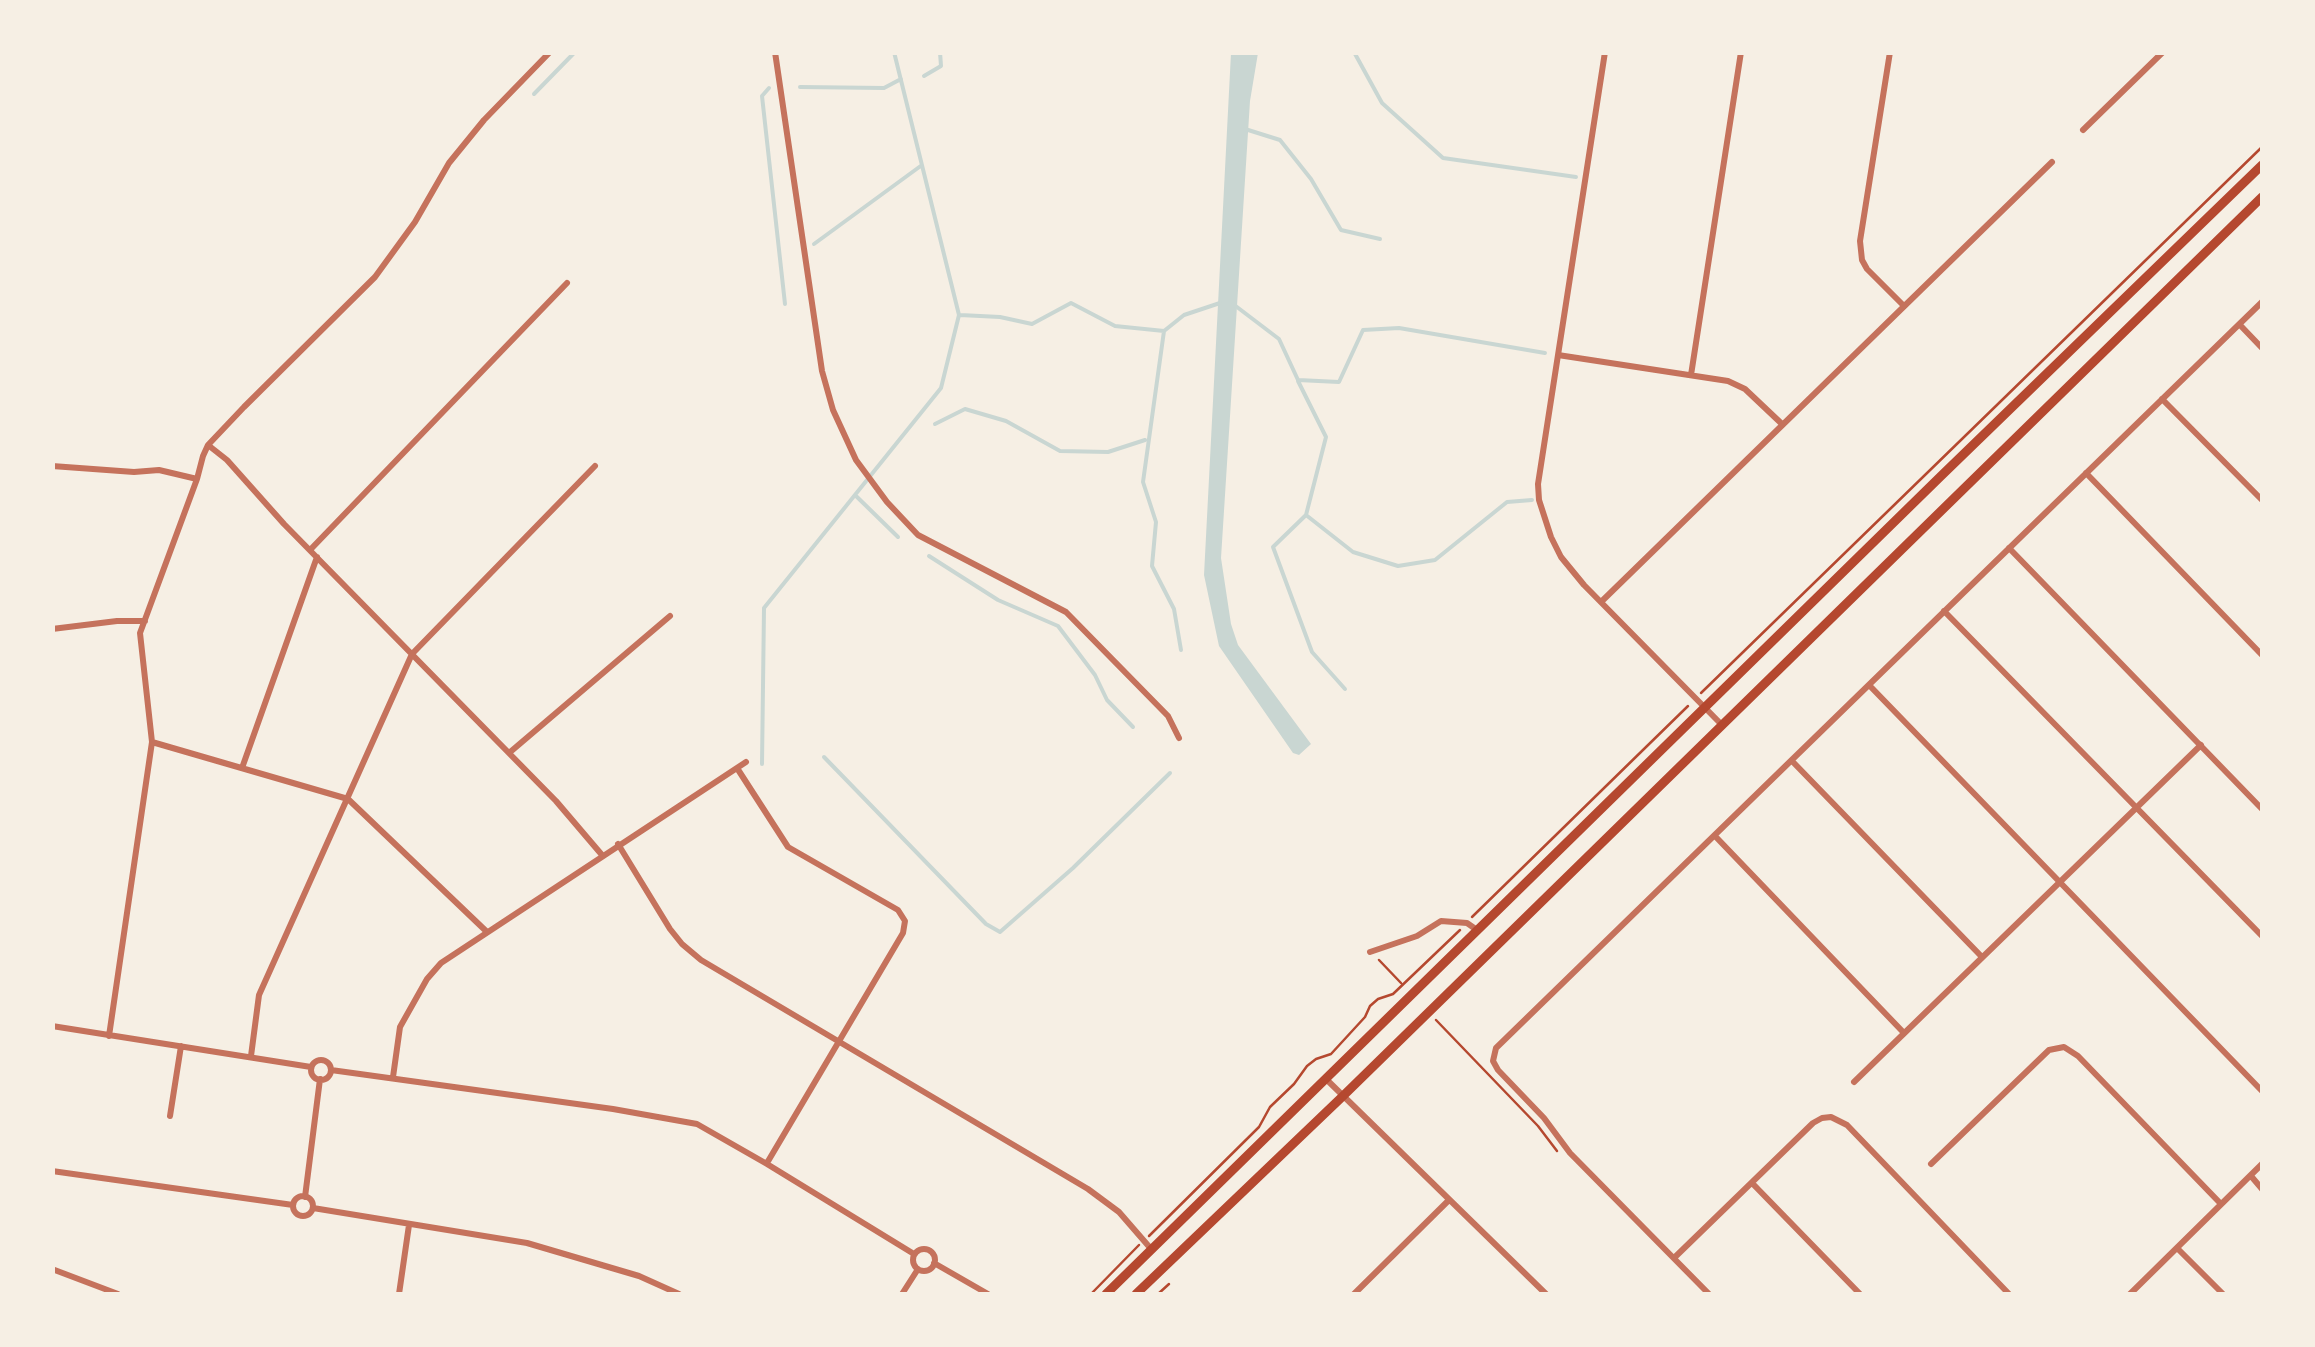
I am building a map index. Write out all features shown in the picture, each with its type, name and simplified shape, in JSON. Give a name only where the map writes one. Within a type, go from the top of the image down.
[{"type":"main road","points":[[1106,1294],[2262,165]]},
{"type":"main road","points":[[1140,1294],[2262,198]]},
{"type":"street","points":[[109,1036],[152,742],[139,639],[208,446],[375,277],[415,222],[449,162],[550,52]]},
{"type":"street","points":[[776,52],[822,371],[833,410],[856,460],[918,535],[1066,612],[1168,716],[1179,738]]},
{"type":"street","points":[[1605,52],[1538,484],[1540,500],[1546,526],[1561,557],[1600,602],[1722,724]]},
{"type":"street","points":[[1691,375],[1741,52]]},
{"type":"street","points":[[1890,52],[1860,240],[1867,269],[1903,305]]},
{"type":"street","points":[[2083,130],[2162,52]]},
{"type":"street","points":[[1600,602],[2052,162]]},
{"type":"street","points":[[310,550],[567,284]]},
{"type":"street","points":[[1709,1294],[1576,1158],[1498,1070],[1493,1061],[1496,1048],[2262,302]]},
{"type":"street","points":[[2240,325],[2262,348]]},
{"type":"street","points":[[1558,355],[1737,384],[1782,424]]},
{"type":"street","points":[[2162,399],[2262,500]]},
{"type":"street","points":[[208,446],[238,470],[310,550],[510,753],[602,856]]},
{"type":"street","points":[[52,466],[159,470],[197,479]]},
{"type":"street","points":[[251,1056],[259,995],[412,654],[595,466]]},
{"type":"street","points":[[2086,473],[2262,655]]},
{"type":"street","points":[[2009,548],[2262,809]]},
{"type":"street","points":[[242,768],[317,557]]},
{"type":"street","points":[[1944,611],[2262,936]]},
{"type":"street","points":[[510,753],[670,616]]},
{"type":"street","points":[[52,629],[144,621]]},
{"type":"street","points":[[1869,685],[2262,1090]]},
{"type":"street","points":[[152,742],[348,799],[486,931]]},
{"type":"street","points":[[1854,1082],[2200,745]]},
{"type":"street","points":[[1792,760],[1982,957]]},
{"type":"street","points":[[393,1077],[400,1027],[441,962],[746,762]]},
{"type":"street","points":[[737,768],[788,847],[898,910],[905,921],[904,933],[767,1164]]},
{"type":"street","points":[[1714,836],[1904,1033]]},
{"type":"street","points":[[618,844],[670,929],[701,960],[1088,1189],[1119,1212],[1152,1250]]},
{"type":"street","points":[[1370,952],[1417,936],[1441,921],[1467,923],[1477,930]]},
{"type":"street","points":[[52,1026],[312,1067]]},
{"type":"street","points":[[170,1116],[180,1046]]},
{"type":"street","points":[[1932,1164],[2049,1050],[2064,1046],[2222,1204]]},
{"type":"street","points":[[322,1060],[330,1064],[331,1070],[328,1077],[320,1079],[314,1076],[312,1067],[322,1060]]},
{"type":"street","points":[[331,1070],[680,1120],[705,1128],[914,1254]]},
{"type":"street","points":[[1326,1078],[1546,1294]]},
{"type":"street","points":[[305,1197],[320,1079]]},
{"type":"street","points":[[1674,1258],[1813,1123],[1831,1117],[1844,1123],[2009,1294]]},
{"type":"street","points":[[2130,1294],[2262,1164]]},
{"type":"street","points":[[52,1171],[294,1205]]},
{"type":"street","points":[[2250,1176],[2262,1189]]},
{"type":"street","points":[[1752,1183],[1860,1294]]},
{"type":"street","points":[[305,1197],[313,1208],[310,1214],[300,1216],[294,1205],[305,1197]]},
{"type":"street","points":[[1354,1294],[1449,1200]]},
{"type":"street","points":[[313,1208],[527,1244],[639,1276],[679,1294]]},
{"type":"street","points":[[399,1294],[409,1225]]},
{"type":"street","points":[[2177,1248],[2223,1294]]},
{"type":"street","points":[[920,1249],[931,1251],[934,1263],[928,1270],[918,1269],[914,1254],[920,1249]]},
{"type":"street","points":[[934,1263],[988,1294]]},
{"type":"street","points":[[52,1269],[118,1294]]},
{"type":"street","points":[[902,1294],[918,1269]]},
{"type":"path","points":[[1090,1294],[1260,1127],[1270,1107],[1307,1066],[1331,1054],[1365,1017],[1370,1006],[1392,994],[1437,954],[2262,147]]},
{"type":"path","points":[[1370,952],[1402,983]]},
{"type":"path","points":[[1158,1294],[1168,1284]]},
{"type":"shaded area","points":[[1231,53],[1258,53],[1250,101],[1221,558],[1238,645],[1311,744],[1299,755],[1293,753],[1219,646],[1204,575]]},
{"type":"waterway","points":[[534,94],[575,52]]},
{"type":"waterway","points":[[762,764],[764,608],[941,388],[959,315],[894,52]]},
{"type":"waterway","points":[[924,76],[941,66],[940,52]]},
{"type":"waterway","points":[[1354,52],[1382,103],[1443,158],[1576,177]]},
{"type":"waterway","points":[[800,87],[884,88],[901,79]]},
{"type":"waterway","points":[[769,88],[762,96],[785,304]]},
{"type":"waterway","points":[[1245,129],[1280,140],[1311,179],[1341,230],[1380,239]]},
{"type":"waterway","points":[[814,244],[922,165]]},
{"type":"waterway","points":[[960,315],[1032,324],[1071,303],[1115,326],[1164,331],[1184,315],[1220,303]]},
{"type":"waterway","points":[[1233,304],[1279,339],[1298,380],[1339,382],[1363,330],[1399,328],[1545,353]]},
{"type":"waterway","points":[[1164,331],[1143,482],[1156,522],[1152,566],[1174,609],[1181,650]]},
{"type":"waterway","points":[[1298,381],[1326,437],[1306,515],[1353,552],[1398,566],[1435,560],[1507,502],[1532,500]]},
{"type":"waterway","points":[[935,424],[965,409],[1006,421],[1060,451],[1108,452],[1145,440]]},
{"type":"waterway","points":[[855,495],[898,537]]},
{"type":"waterway","points":[[1306,515],[1273,547],[1312,652],[1345,689]]},
{"type":"waterway","points":[[929,556],[998,600],[1058,626],[1095,675],[1107,700],[1133,727]]},
{"type":"waterway","points":[[824,757],[986,924],[1000,932],[1073,868],[1170,773]]}]
